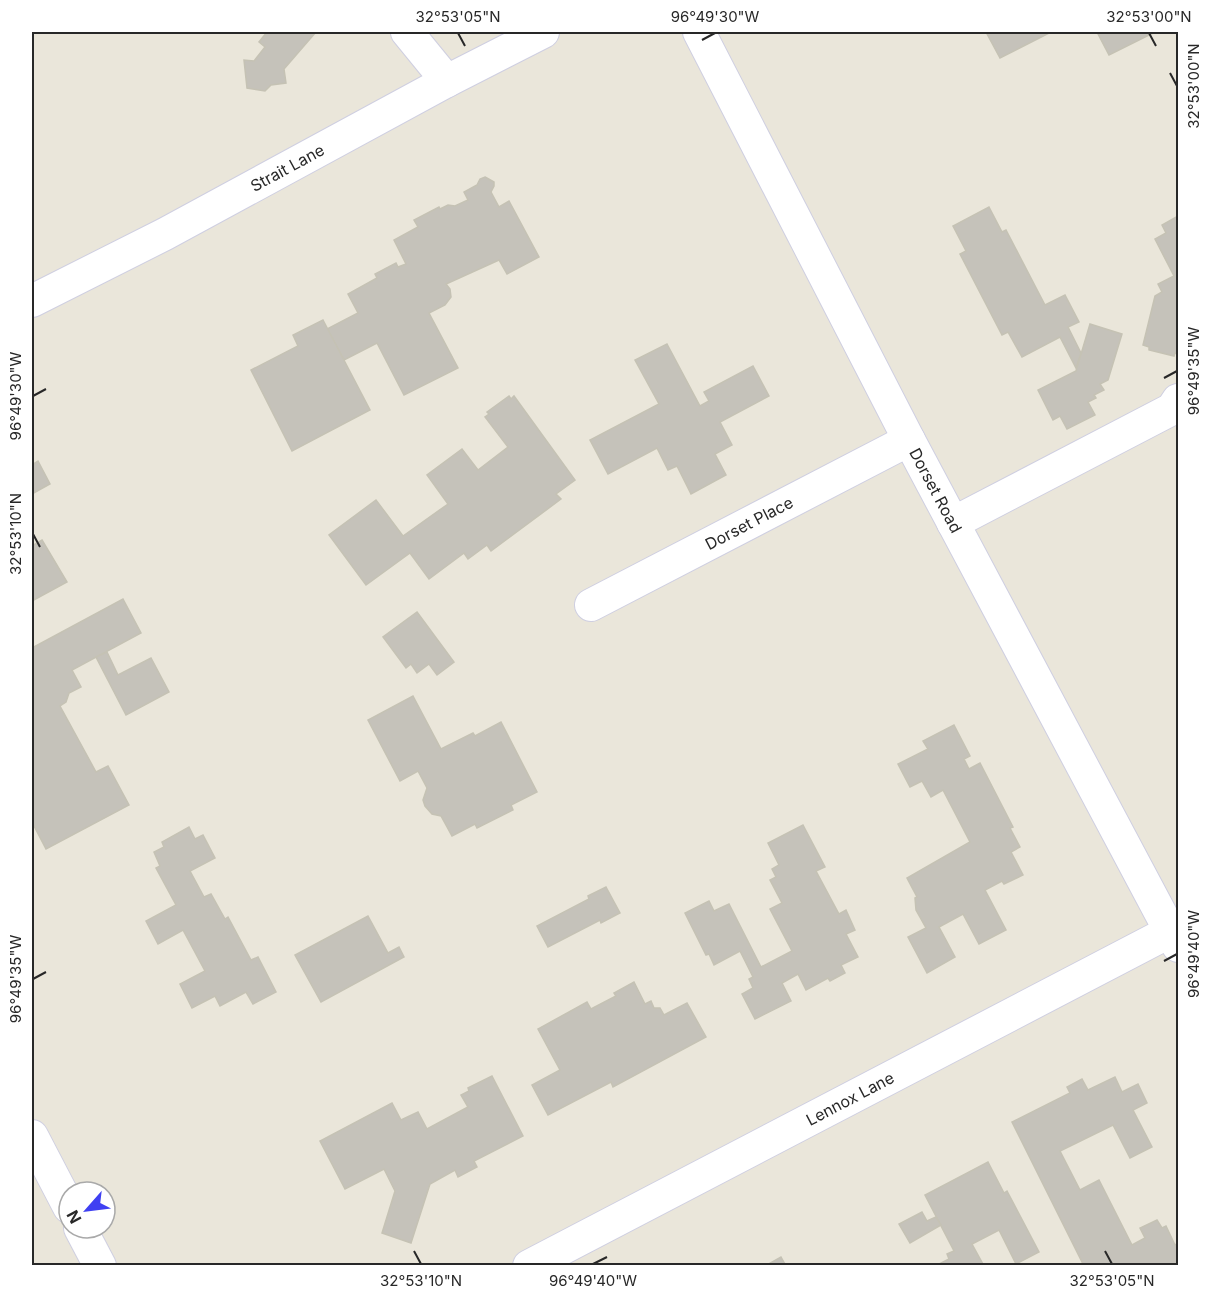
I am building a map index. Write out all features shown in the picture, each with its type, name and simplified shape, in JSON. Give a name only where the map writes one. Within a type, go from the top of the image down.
[{"type":"street","points":[[407,32],[447,81]]},
{"type":"street","name":"Strait Lane","points":[[32,301],[165,234],[447,81],[543,32]]},
{"type":"street","name":"Dorset Road","points":[[699,32],[909,440],[1175,938]]},
{"type":"street","points":[[953,523],[1172,409],[1179,400]]},
{"type":"street","name":"Dorset Place","points":[[591,605],[909,440]]},
{"type":"street","name":"Lennox Lane","points":[[529,1266],[1175,938]]},
{"type":"street","points":[[32,1136],[57,1184]]},
{"type":"street","points":[[86,1240],[100,1266]]},
{"type":"building","points":[[267,32],[316,32],[284,69],[286,83],[271,85],[265,91],[247,88],[244,60],[254,61],[265,47],[259,42]]},
{"type":"building","points":[[986,32],[1051,32],[1000,58]]},
{"type":"building","points":[[1097,32],[1155,32],[1109,55]]},
{"type":"building","points":[[485,177],[494,182],[491,192],[499,207],[509,201],[539,257],[507,274],[499,260],[446,284],[450,289],[451,297],[445,305],[429,313],[458,368],[404,395],[377,343],[344,360],[327,329],[358,313],[348,294],[377,278],[375,274],[396,263],[398,267],[406,264],[394,240],[418,227],[414,220],[439,207],[440,209],[448,205],[455,206],[468,200],[464,192],[477,185],[480,179]]},
{"type":"building","points":[[989,207],[1002,232],[1006,230],[1045,305],[1065,295],[1079,322],[1068,327],[1081,353],[1076,368],[1060,337],[1022,357],[1008,332],[1002,335],[960,254],[966,251],[953,226]]},
{"type":"building","points":[[1178,216],[1178,354],[1175,353],[1174,356],[1149,350],[1149,347],[1143,345],[1155,296],[1162,292],[1158,284],[1174,276],[1155,239],[1166,233],[1162,225]]},
{"type":"building","points":[[323,320],[370,410],[292,451],[251,370],[298,346],[293,335]]},
{"type":"building","points":[[1090,324],[1122,334],[1108,380],[1100,384],[1104,390],[1094,395],[1096,398],[1088,402],[1095,415],[1067,429],[1060,416],[1053,420],[1038,390],[1076,371]]},
{"type":"building","points":[[667,344],[700,406],[709,401],[704,392],[753,366],[769,396],[720,422],[732,445],[715,454],[726,475],[691,494],[677,466],[668,470],[657,448],[608,474],[590,440],[659,404],[635,360]]},
{"type":"building","points":[[509,396],[511,399],[514,396],[575,480],[556,494],[561,499],[491,551],[487,545],[468,559],[464,553],[429,579],[410,553],[366,585],[329,535],[376,500],[403,536],[448,504],[427,475],[462,449],[478,470],[508,447],[485,417],[489,414],[487,412]]},
{"type":"building","points":[[38,461],[50,484],[32,494],[32,465]]},
{"type":"building","points":[[42,540],[67,582],[32,601],[32,546]]},
{"type":"building","points":[[123,599],[141,633],[72,670],[81,687],[69,693],[66,702],[60,706],[96,772],[108,766],[129,805],[46,849],[32,822],[32,648]]},
{"type":"building","points":[[417,612],[454,662],[437,675],[429,664],[417,673],[411,664],[406,668],[383,637]]},
{"type":"building","points":[[107,652],[118,675],[151,658],[169,692],[126,715],[96,657]]},
{"type":"building","points":[[413,696],[441,749],[473,733],[475,736],[501,722],[537,792],[511,805],[513,810],[477,828],[475,824],[452,836],[441,816],[432,814],[425,806],[423,800],[427,788],[418,771],[400,781],[368,720]]},
{"type":"building","points":[[954,725],[970,756],[964,759],[969,769],[980,763],[1013,827],[1010,828],[1020,847],[1011,852],[1023,875],[1004,884],[1002,881],[985,890],[1006,930],[979,944],[963,914],[939,927],[955,957],[927,973],[908,937],[926,928],[916,910],[915,898],[917,897],[907,878],[970,842],[943,790],[931,797],[922,781],[910,787],[898,764],[928,749],[923,741]]},
{"type":"building","points":[[803,825],[825,867],[816,871],[839,914],[846,910],[855,930],[846,934],[858,957],[841,965],[845,973],[830,981],[828,978],[806,990],[798,974],[782,983],[791,1001],[755,1019],[742,994],[753,988],[749,979],[753,977],[740,951],[714,965],[709,954],[706,955],[685,913],[709,901],[714,911],[729,904],[761,967],[792,951],[770,909],[782,903],[770,880],[776,877],[772,869],[779,865],[768,843]]},
{"type":"building","points":[[189,827],[195,839],[203,835],[215,858],[190,871],[204,897],[211,894],[225,919],[228,917],[251,960],[258,957],[276,992],[253,1004],[246,992],[220,1006],[215,996],[192,1008],[180,984],[205,971],[183,930],[158,944],[146,921],[176,905],[156,868],[160,866],[154,852],[164,847],[162,842]]},
{"type":"building","points":[[606,887],[620,913],[601,923],[600,920],[548,947],[537,926],[589,899],[588,896]]},
{"type":"building","points":[[368,916],[388,953],[399,947],[404,957],[321,1002],[295,955]]},
{"type":"building","points":[[634,982],[645,1004],[651,1001],[654,1008],[660,1008],[664,1015],[687,1003],[706,1037],[613,1087],[611,1082],[548,1115],[532,1085],[560,1070],[538,1029],[587,1002],[591,1009],[616,996],[614,993]]},
{"type":"building","points":[[492,1076],[523,1136],[474,1161],[477,1167],[458,1177],[455,1170],[430,1184],[411,1243],[382,1233],[395,1191],[384,1169],[345,1189],[320,1141],[392,1103],[401,1120],[418,1112],[427,1129],[468,1107],[461,1095],[469,1091],[468,1088]]},
{"type":"building","points":[[1115,1077],[1122,1092],[1138,1084],[1147,1103],[1133,1110],[1152,1147],[1130,1158],[1113,1125],[1060,1151],[1080,1190],[1099,1180],[1132,1245],[1145,1238],[1140,1228],[1157,1220],[1162,1228],[1166,1226],[1175,1245],[1178,1243],[1178,1266],[1084,1266],[1012,1122],[1070,1093],[1067,1087],[1082,1079],[1088,1090]]},
{"type":"building","points":[[988,1162],[1004,1193],[1007,1191],[1039,1252],[1016,1264],[999,1230],[972,1244],[984,1266],[940,1266],[939,1264],[949,1259],[947,1254],[954,1251],[925,1195]]},
{"type":"building","points":[[922,1212],[927,1221],[936,1217],[941,1225],[910,1243],[899,1224]]},
{"type":"building","points":[[781,1257],[786,1266],[765,1266]]}]
